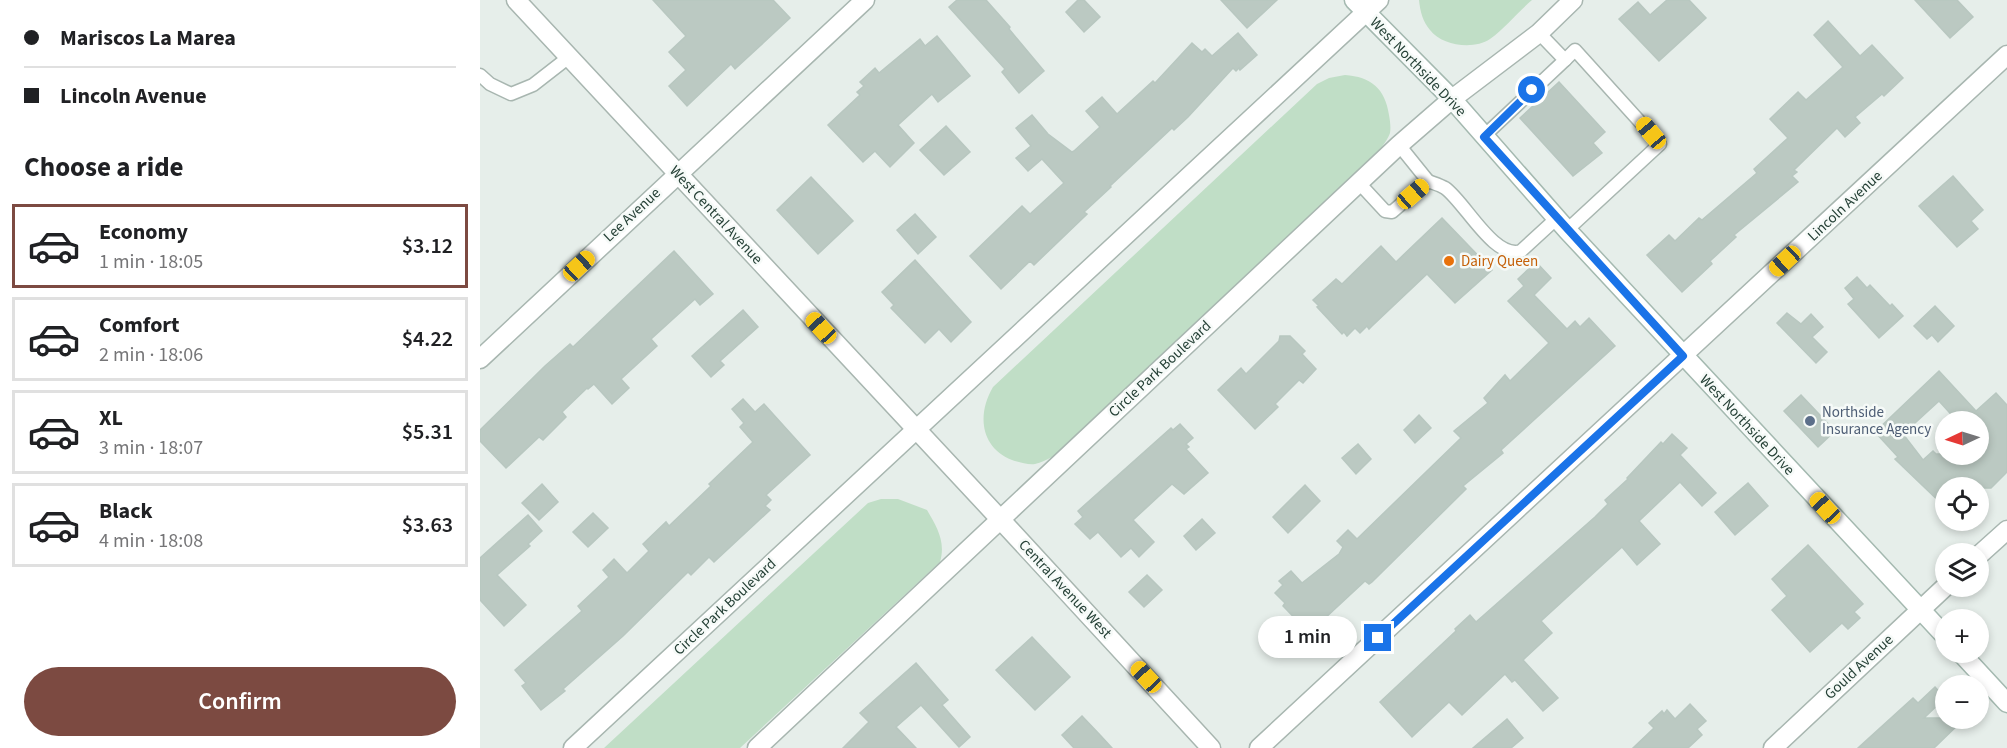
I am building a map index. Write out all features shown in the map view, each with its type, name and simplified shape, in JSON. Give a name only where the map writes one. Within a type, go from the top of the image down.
[{"type":"street","name":"West Central Avenue","points":[[516,0],[916,431]]},
{"type":"street","name":"Lee Avenue","points":[[480,358],[865,0]]},
{"type":"street","name":"Circle Park Boulevard","points":[[757,748],[1399,145],[1452,99],[1539,33],[1573,0]]},
{"type":"street","name":"Circle Park Boulevard","points":[[573,748],[916,431],[1366,4]]},
{"type":"street","name":"West Northside Drive","points":[[1366,4],[1562,224],[1935,626]]},
{"type":"street","name":"Lincoln Avenue","points":[[1259,748],[2007,55]]},
{"type":"street","name":"Central Avenue West","points":[[916,431],[1211,748]]},
{"type":"street","points":[[1989,546],[2007,530]]},
{"type":"street","name":"Gould Avenue","points":[[1773,748],[1935,596]]},
{"type":"street","points":[[1970,663],[2007,703]]},
{"type":"lane","points":[[1539,33],[1565,60]]},
{"type":"lane","points":[[1399,145],[1428,181],[1445,188],[1500,248],[1515,253],[1562,224],[1660,144],[1575,50],[1484,137]]},
{"type":"lane","points":[[480,75],[490,84],[512,94],[533,85],[569,57]]},
{"type":"lane","points":[[1360,184],[1385,211],[1392,212],[1428,181]]},
{"type":"green space","points":[[1419,0],[1532,0],[1490,39],[1476,44],[1458,45],[1442,40],[1428,27],[1421,12]]},
{"type":"green space","points":[[1345,75],[1369,81],[1384,98],[1389,115],[1390,131],[1380,150],[1068,447],[1048,459],[1032,464],[1012,460],[993,447],[985,429],[984,419],[988,397],[993,387],[1317,84],[1329,78]]},
{"type":"green space","points":[[881,499],[898,499],[927,510],[941,541],[940,562],[740,748],[604,748],[868,503]]},
{"type":"building","points":[[653,0],[773,0],[790,18],[735,69],[731,64],[687,106],[669,86],[686,70],[669,52],[686,36]]},
{"type":"building","points":[[957,0],[986,0],[1044,71],[1019,93],[1002,72],[1005,69],[949,7]]},
{"type":"building","points":[[1078,0],[1084,0],[1100,17],[1084,32],[1066,12]]},
{"type":"building","points":[[1221,0],[1277,0],[1247,28]]},
{"type":"building","points":[[1667,0],[1689,0],[1706,18],[1659,61],[1619,19],[1638,2],[1650,15]]},
{"type":"building","points":[[1915,0],[1957,0],[1973,17],[1950,38]]},
{"type":"building","points":[[1828,21],[1860,56],[1872,45],[1903,78],[1884,96],[1882,94],[1855,117],[1860,123],[1845,137],[1837,128],[1794,170],[1797,172],[1792,176],[1798,182],[1734,235],[1736,237],[1710,261],[1712,264],[1682,292],[1647,255],[1669,235],[1675,241],[1699,218],[1702,220],[1757,173],[1754,169],[1788,138],[1770,119],[1798,92],[1806,100],[1843,67],[1814,35]]},
{"type":"building","points":[[1238,33],[1257,55],[1240,70],[1239,68],[1236,71],[1233,68],[1188,117],[1174,130],[1172,128],[1110,186],[1084,212],[1087,214],[1034,265],[1030,261],[1001,289],[970,256],[1022,206],[1030,214],[1064,183],[1042,159],[1028,171],[1016,158],[1031,146],[1016,128],[1032,115],[1048,134],[1072,152],[1100,127],[1086,111],[1102,97],[1117,114],[1153,81],[1155,83],[1192,43],[1202,52],[1205,49],[1212,56]]},
{"type":"building","points":[[937,36],[970,76],[938,102],[932,94],[898,125],[914,143],[890,167],[875,151],[863,162],[828,125],[860,95],[857,92],[864,86],[860,82],[875,68],[879,73],[920,39],[925,46]]},
{"type":"building","points":[[1559,82],[1605,132],[1593,143],[1602,153],[1573,176],[1520,118]]},
{"type":"building","points":[[946,126],[970,152],[944,175],[920,150]]},
{"type":"building","points":[[1953,176],[1983,210],[1971,221],[1978,229],[1957,247],[1919,206]]},
{"type":"building","points":[[811,177],[853,221],[818,254],[777,210]]},
{"type":"building","points":[[915,214],[936,237],[918,254],[897,230]]},
{"type":"building","points":[[1442,218],[1492,270],[1455,303],[1427,274],[1369,329],[1367,326],[1360,333],[1355,328],[1347,336],[1344,332],[1342,334],[1317,307],[1319,306],[1313,300],[1336,279],[1342,284],[1381,246],[1396,262]]},
{"type":"building","points":[[674,251],[713,294],[700,305],[695,299],[651,339],[657,346],[621,379],[629,388],[612,404],[594,384],[587,388],[562,412],[566,417],[543,440],[539,437],[506,468],[480,441],[480,430],[545,366],[570,344],[573,347]]},
{"type":"building","points":[[915,260],[971,322],[951,342],[939,329],[925,343],[891,308],[894,305],[882,292]]},
{"type":"building","points":[[1536,262],[1551,278],[1534,295],[1567,329],[1575,321],[1580,327],[1589,318],[1615,346],[1501,450],[1503,453],[1463,486],[1466,489],[1372,582],[1369,584],[1365,581],[1309,633],[1283,606],[1285,603],[1275,593],[1283,585],[1279,581],[1291,571],[1302,583],[1339,554],[1343,547],[1337,541],[1348,530],[1357,539],[1461,438],[1454,431],[1488,403],[1484,398],[1505,375],[1510,381],[1549,343],[1508,301],[1524,286],[1518,279]]},
{"type":"building","points":[[1857,277],[1867,288],[1870,285],[1903,316],[1879,338],[1848,304],[1854,299],[1845,288]]},
{"type":"building","points":[[1935,306],[1954,326],[1938,342],[1932,335],[1927,339],[1914,326]]},
{"type":"building","points":[[743,310],[758,327],[720,361],[724,365],[711,377],[692,356]]},
{"type":"building","points":[[1787,313],[1801,324],[1811,314],[1823,327],[1812,337],[1827,352],[1816,363],[1777,323]]},
{"type":"building","points":[[1280,336],[1290,336],[1305,351],[1302,354],[1316,369],[1303,383],[1299,380],[1275,404],[1278,407],[1255,429],[1218,390],[1241,368],[1246,374],[1279,341]]},
{"type":"building","points":[[1939,371],[1976,411],[1996,393],[2007,405],[2007,472],[1991,488],[1989,488],[1989,477],[1935,477],[1935,497],[1895,459],[1898,457],[1875,432]]},
{"type":"building","name":"Northside Insurance Agency","points":[[1801,395],[1835,431],[1818,447],[1784,411]]},
{"type":"building","points":[[743,399],[755,412],[764,404],[810,455],[766,495],[771,500],[765,506],[770,510],[714,562],[709,557],[691,575],[688,572],[623,636],[563,689],[565,691],[541,710],[522,686],[526,683],[515,670],[582,611],[578,606],[609,577],[603,570],[614,559],[627,573],[649,551],[643,544],[666,522],[669,526],[753,442],[740,427],[744,423],[732,409]]},
{"type":"building","points":[[1419,415],[1431,428],[1415,443],[1404,430]]},
{"type":"building","points":[[1180,424],[1193,438],[1186,444],[1189,447],[1186,449],[1208,473],[1184,494],[1172,484],[1133,520],[1154,542],[1139,557],[1131,548],[1121,557],[1098,532],[1090,539],[1075,524],[1083,517],[1078,511],[1171,428],[1173,430]]},
{"type":"building","points":[[1672,434],[1687,448],[1680,455],[1716,493],[1702,506],[1680,482],[1639,521],[1660,544],[1637,565],[1622,547],[1541,621],[1552,633],[1523,660],[1558,698],[1543,711],[1515,680],[1512,682],[1505,674],[1462,715],[1449,702],[1412,737],[1380,702],[1470,615],[1476,622],[1595,517],[1608,504],[1605,500],[1628,479],[1661,442],[1663,444]]},
{"type":"building","points":[[1358,444],[1371,459],[1356,474],[1342,458]]},
{"type":"building","points":[[1748,483],[1768,506],[1735,535],[1715,512]]},
{"type":"building","points":[[542,484],[558,502],[539,520],[522,503]]},
{"type":"building","points":[[1305,485],[1320,501],[1288,533],[1273,517]]},
{"type":"building","points":[[593,513],[608,528],[588,547],[573,532]]},
{"type":"building","points":[[528,515],[542,531],[528,544],[530,546],[497,575],[526,605],[504,626],[480,600],[480,558]]},
{"type":"building","points":[[1202,519],[1215,533],[1196,550],[1184,536]]},
{"type":"building","points":[[1808,545],[1863,604],[1854,612],[1860,618],[1848,629],[1842,623],[1810,652],[1772,610],[1787,596],[1772,579]]},
{"type":"building","points":[[1147,575],[1162,590],[1144,607],[1129,592]]},
{"type":"building","points":[[1032,637],[1070,677],[1035,710],[996,670]]},
{"type":"building","points":[[916,663],[948,700],[942,705],[970,737],[959,747],[921,705],[896,727],[916,748],[843,748],[869,722],[860,713]]},
{"type":"building","points":[[1935,687],[1935,708],[1924,718],[1935,718],[1935,729],[1954,729],[1934,748],[1858,748],[1913,698],[1918,703]]},
{"type":"building","points":[[1690,704],[1706,721],[1697,729],[1702,735],[1688,748],[1633,748],[1654,728],[1649,723],[1662,711],[1664,714],[1667,710],[1675,719]]},
{"type":"building","points":[[1082,716],[1112,748],[1074,748],[1062,735]]},
{"type":"building","points":[[1507,719],[1523,738],[1511,748],[1473,748]]},
{"type":"place","name":"Dairy Queen","points":[[1449,261]]},
{"type":"place","name":"Northside Insurance Agency","points":[[1810,421]]},
{"type":"route","points":[[1378,638],[1683,356],[1484,137],[1532,90]]}]
